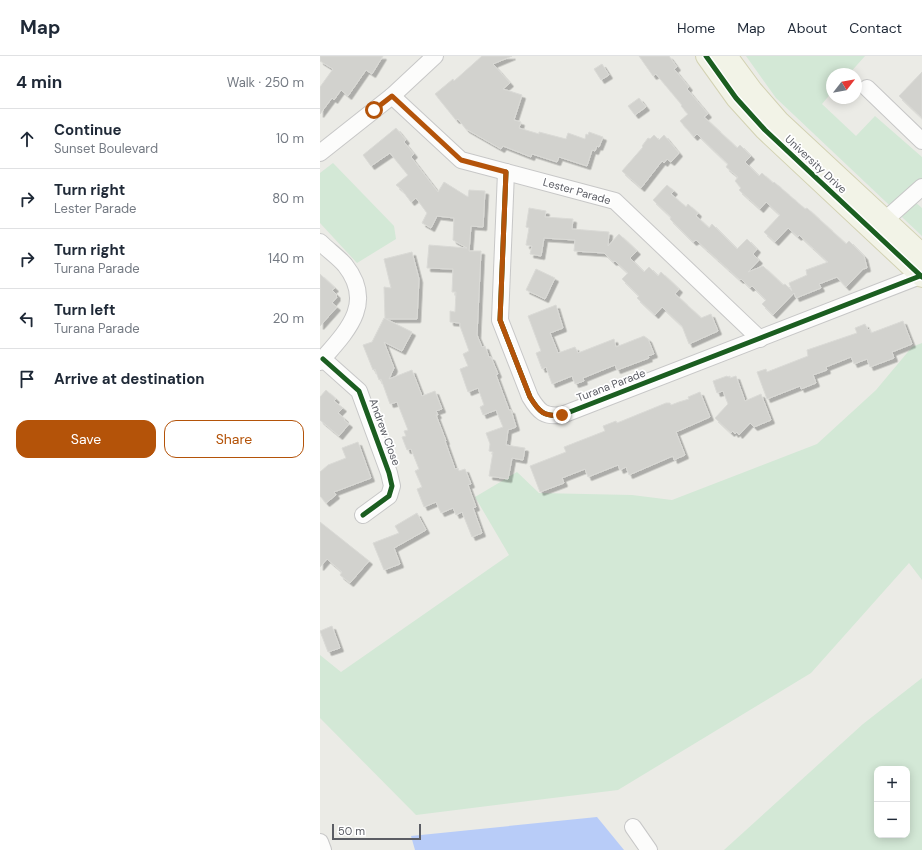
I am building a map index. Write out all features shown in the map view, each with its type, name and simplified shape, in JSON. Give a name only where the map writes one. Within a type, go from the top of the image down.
[{"type":"main road","name":"University Drive","points":[[706,56],[736,98],[765,130],[921,277]]},
{"type":"main road","name":"University Drive","points":[[727,56],[752,90],[779,121],[922,254]]},
{"type":"street","points":[[320,153],[392,96],[435,56]]},
{"type":"street","points":[[867,88],[922,141]]},
{"type":"street","name":"Lester Parade","points":[[392,96],[461,160],[615,201],[760,338]]},
{"type":"street","name":"Turana Parade","points":[[506,172],[500,320],[530,397],[536,407],[543,413],[552,416],[562,415],[921,277]]},
{"type":"street","points":[[885,220],[922,187]]},
{"type":"street","points":[[320,242],[344,264],[352,274],[357,286],[359,299],[357,311],[346,331],[322,360]]},
{"type":"street","name":"Andrew Close","points":[[322,360],[359,391],[389,473],[392,486],[389,496],[364,515]]},
{"type":"street","points":[[633,827],[649,850]]},
{"type":"street","points":[[320,842],[323,850]]},
{"type":"green space","points":[[746,56],[865,56],[854,68],[826,68],[826,99],[822,104],[856,136],[875,116],[922,157],[922,182],[908,196],[922,208],[922,236],[776,98]]},
{"type":"green space","points":[[333,163],[394,226],[396,239],[357,263],[320,223],[320,173]]},
{"type":"green space","points":[[922,343],[922,580],[909,563],[811,673],[618,790],[416,815],[320,718],[320,655],[341,672],[509,555],[475,497],[517,472],[539,493],[632,495],[672,500],[817,444],[876,390],[912,347]]},
{"type":"green space","points":[[922,678],[922,850],[724,850],[863,724]]},
{"type":"water","points":[[597,817],[624,850],[415,850],[411,836]]},
{"type":"building","points":[[320,56],[383,56],[372,74],[366,70],[348,96],[341,90],[334,100],[332,98],[320,114],[320,87],[333,69],[320,61]]},
{"type":"building","points":[[482,56],[512,56],[493,64],[510,83],[503,89],[522,95],[514,120],[521,122],[519,128],[539,134],[539,132],[566,139],[568,133],[585,139],[586,134],[588,135],[589,132],[603,137],[599,147],[597,146],[595,151],[592,150],[587,166],[559,157],[557,162],[532,154],[531,157],[503,146],[501,149],[466,129],[458,119],[456,120],[435,94],[453,79],[454,81]]},
{"type":"building","points":[[639,56],[669,56],[677,67],[674,69],[689,87],[687,89],[708,114],[704,117],[737,148],[740,145],[751,156],[745,162],[759,176],[762,173],[805,209],[807,208],[846,244],[849,241],[864,256],[867,268],[863,269],[846,287],[837,277],[819,284],[821,288],[796,298],[794,293],[773,315],[762,304],[766,300],[752,286],[750,288],[741,279],[740,280],[696,240],[693,242],[670,219],[671,217],[653,200],[667,185],[674,191],[671,194],[686,207],[688,204],[698,213],[696,216],[709,228],[712,224],[737,249],[747,239],[757,249],[753,254],[759,260],[748,272],[763,266],[783,285],[785,284],[792,291],[789,283],[807,275],[806,270],[828,262],[799,235],[798,237],[788,228],[775,242],[764,232],[780,215],[766,202],[760,209],[739,190],[741,188],[735,181],[738,177],[726,167],[728,164],[697,134],[694,137],[680,121],[688,114],[656,74],[653,76]]},
{"type":"building","points":[[602,64],[609,75],[601,80],[594,69]]},
{"type":"building","points":[[922,72],[922,118],[899,96]]},
{"type":"building","points":[[639,98],[646,107],[635,115],[628,106]]},
{"type":"building","points":[[396,128],[406,140],[404,142],[414,154],[411,157],[438,192],[444,182],[468,197],[469,190],[485,191],[483,227],[471,226],[469,251],[481,251],[477,335],[482,347],[485,346],[489,357],[491,357],[498,374],[496,375],[509,410],[511,410],[516,427],[508,430],[506,445],[525,448],[523,460],[512,458],[508,479],[489,476],[493,452],[489,451],[490,444],[486,433],[503,427],[496,410],[483,415],[480,407],[484,405],[478,388],[468,392],[460,369],[468,366],[463,354],[469,351],[460,323],[450,322],[450,311],[455,312],[456,292],[452,292],[453,269],[427,268],[429,245],[467,248],[453,240],[454,218],[437,216],[431,228],[422,223],[427,213],[416,198],[411,202],[396,185],[408,175],[390,153],[371,166],[363,155]]},
{"type":"building","points":[[654,135],[659,140],[664,135],[679,153],[671,162],[667,159],[664,163],[662,161],[641,188],[622,171],[643,147],[642,146],[648,138],[650,139]]},
{"type":"building","points":[[529,208],[546,211],[545,217],[573,219],[572,229],[609,232],[608,246],[619,234],[637,251],[630,258],[644,272],[649,267],[658,276],[661,272],[679,289],[675,294],[701,318],[711,314],[718,331],[689,344],[682,326],[662,307],[655,315],[637,298],[639,296],[622,279],[628,273],[615,261],[613,262],[604,253],[574,251],[575,240],[544,238],[541,256],[530,254],[532,246],[526,245],[529,228],[526,227]]},
{"type":"building","points":[[412,252],[419,279],[417,319],[385,319],[384,287],[391,288],[384,259]]},
{"type":"building","points":[[536,269],[555,278],[545,299],[526,290]]},
{"type":"building","points":[[320,274],[335,288],[332,290],[337,297],[332,303],[337,307],[320,326]]},
{"type":"building","points":[[556,305],[563,328],[550,333],[558,353],[575,347],[578,353],[614,339],[616,347],[644,336],[648,339],[654,354],[648,356],[649,358],[617,370],[615,365],[583,378],[584,381],[575,384],[572,376],[552,384],[546,367],[542,369],[536,353],[541,351],[528,316]]},
{"type":"building","points":[[384,318],[412,332],[402,351],[384,342],[394,368],[389,379],[412,370],[422,396],[435,391],[442,409],[436,411],[438,415],[436,415],[455,469],[458,468],[459,471],[465,469],[471,484],[468,485],[476,507],[473,508],[482,533],[472,537],[462,512],[456,515],[453,508],[441,513],[436,502],[424,507],[417,489],[422,487],[415,471],[419,469],[411,449],[407,450],[402,437],[406,436],[404,431],[408,430],[397,402],[390,404],[381,379],[379,380],[375,369],[373,370],[363,345],[372,342]]},
{"type":"building","points":[[903,321],[912,344],[892,352],[894,358],[870,367],[867,359],[854,364],[851,357],[826,367],[827,370],[813,375],[816,383],[801,389],[800,386],[767,399],[757,372],[766,369],[767,372],[808,356],[807,350],[857,333],[855,328],[865,324],[868,330],[870,329],[871,333]]},
{"type":"building","points":[[730,376],[730,378],[736,376],[745,401],[761,394],[771,420],[754,427],[750,423],[739,435],[737,432],[735,434],[733,431],[731,433],[715,418],[728,404],[723,391],[717,393],[713,381]]},
{"type":"building","points":[[326,390],[336,399],[334,401],[343,408],[338,413],[349,424],[339,436],[320,420],[320,397]]},
{"type":"building","points":[[700,392],[710,417],[676,432],[685,455],[674,460],[673,456],[629,475],[626,467],[620,470],[618,465],[588,477],[585,469],[562,478],[564,483],[540,492],[530,466],[566,452],[564,447],[605,431],[603,426],[616,421],[617,423],[666,403],[670,403],[671,405],[689,399],[688,397]]},
{"type":"building","points":[[358,442],[371,478],[334,492],[336,495],[326,503],[320,496],[320,472],[328,465],[346,458],[342,448]]},
{"type":"building","points":[[417,513],[426,530],[394,548],[400,564],[384,570],[373,543],[399,533],[395,526]]},
{"type":"building","points":[[320,522],[369,561],[350,583],[340,575],[342,572],[327,559],[320,567]]},
{"type":"building","points":[[332,626],[340,648],[328,652],[320,631]]},
{"type":"cycle path","points":[[706,56],[736,98],[765,130],[922,277]]},
{"type":"cycle path","points":[[506,172],[500,320],[530,397],[539,410],[546,414],[562,415],[920,276]]},
{"type":"cycle path","points":[[323,359],[359,391],[389,473],[392,486],[389,496],[363,515]]},
{"type":"route","points":[[374,110],[392,96],[461,160],[506,172],[500,320],[530,397],[536,407],[543,413],[552,416],[562,415]]}]
